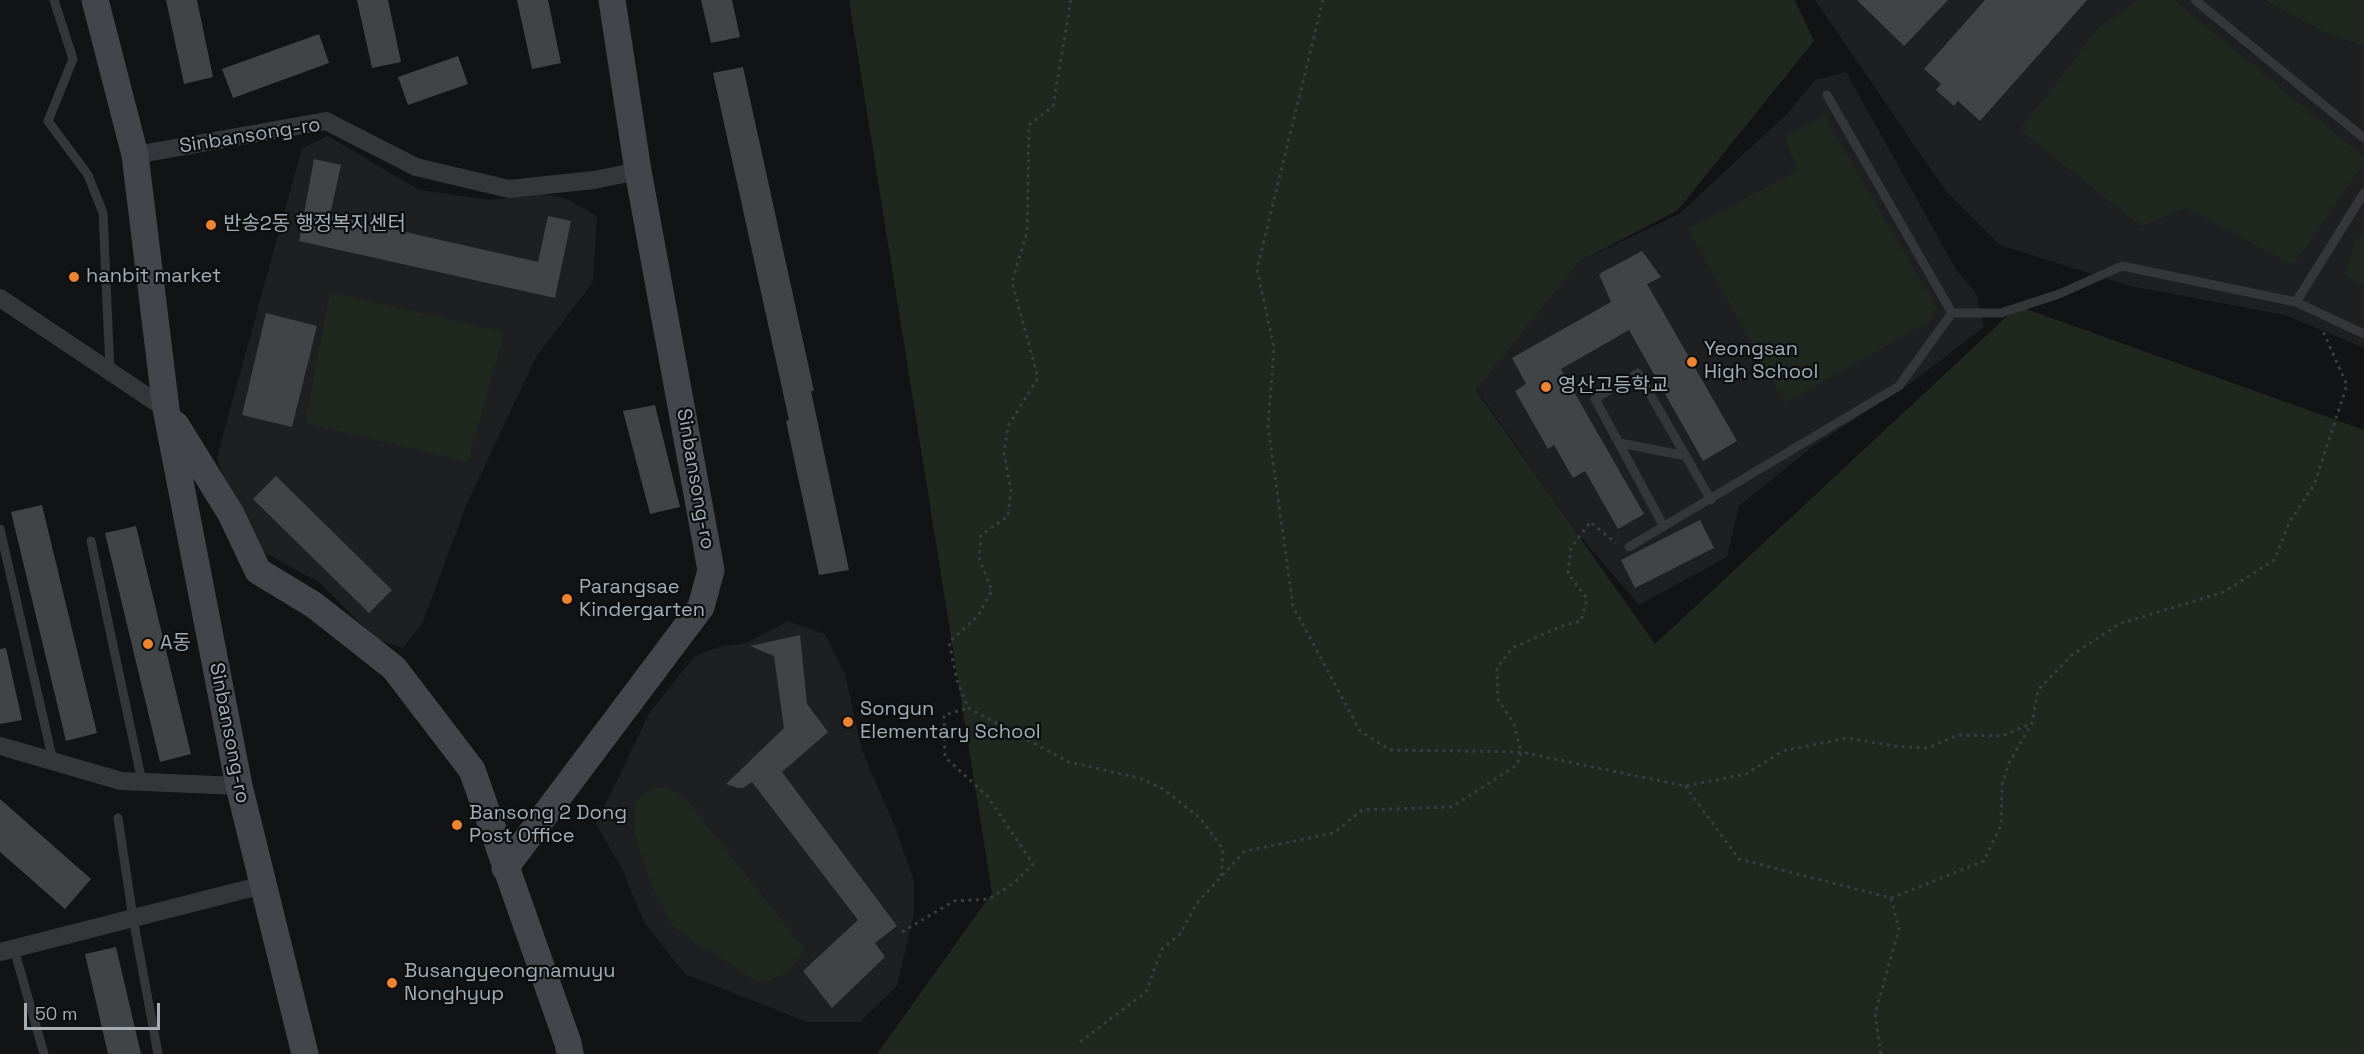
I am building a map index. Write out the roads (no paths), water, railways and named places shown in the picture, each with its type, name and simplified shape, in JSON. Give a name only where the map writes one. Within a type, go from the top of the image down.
[{"type":"main road","name":"Sinbansong-ro","points":[[95,0],[135,155],[166,409],[239,786],[305,1054]]},
{"type":"main road","name":"Sinbansong-ro","points":[[505,868],[701,607],[711,570],[638,171],[612,0]]},
{"type":"main road","name":"Sinbansong-ro","points":[[166,409],[231,514],[258,571],[314,605],[394,668],[471,770],[570,1054]]},
{"type":"street","name":"Sinbansong-ro","points":[[135,155],[326,121],[416,167],[509,189],[594,180],[638,171]]},
{"type":"street","points":[[0,298],[166,409]]},
{"type":"street","points":[[0,746],[121,781],[239,786]]},
{"type":"street","points":[[7,950],[263,885]]},
{"type":"lane","points":[[54,0],[73,59],[48,120],[88,175],[103,213],[110,371]]},
{"type":"lane","points":[[2195,0],[2364,138]]},
{"type":"lane","points":[[1827,95],[1952,313]]},
{"type":"lane","points":[[2296,302],[2364,194]]},
{"type":"lane","points":[[1952,313],[2001,313],[2059,294],[2122,266],[2296,302],[2364,334]]},
{"type":"lane","points":[[1629,547],[1899,386],[1952,313]]},
{"type":"lane","points":[[1663,525],[1594,399],[1638,373],[1711,500]]},
{"type":"lane","points":[[1620,443],[1686,456]]},
{"type":"lane","points":[[0,529],[53,761]]},
{"type":"lane","points":[[91,541],[142,782]]},
{"type":"lane","points":[[118,818],[133,918],[158,1054]]},
{"type":"lane","points":[[7,950],[44,1054]]},
{"type":"place","name":"반송2동 행정복지센터","points":[[211,225]]},
{"type":"place","name":"hanbit market","points":[[74,277]]},
{"type":"place","name":"Yeongsan High School","points":[[1692,362]]},
{"type":"place","name":"영산고등학교","points":[[1546,387]]},
{"type":"place","name":"Parangsae Kindergarten","points":[[567,599]]},
{"type":"place","name":"A동","points":[[148,644]]},
{"type":"place","name":"Songun Elementary School","points":[[848,722]]},
{"type":"place","name":"Bansong 2 Dong Post Office","points":[[457,825]]},
{"type":"place","name":"Busangyeongnamuyu Nonghyup","points":[[392,983]]}]
